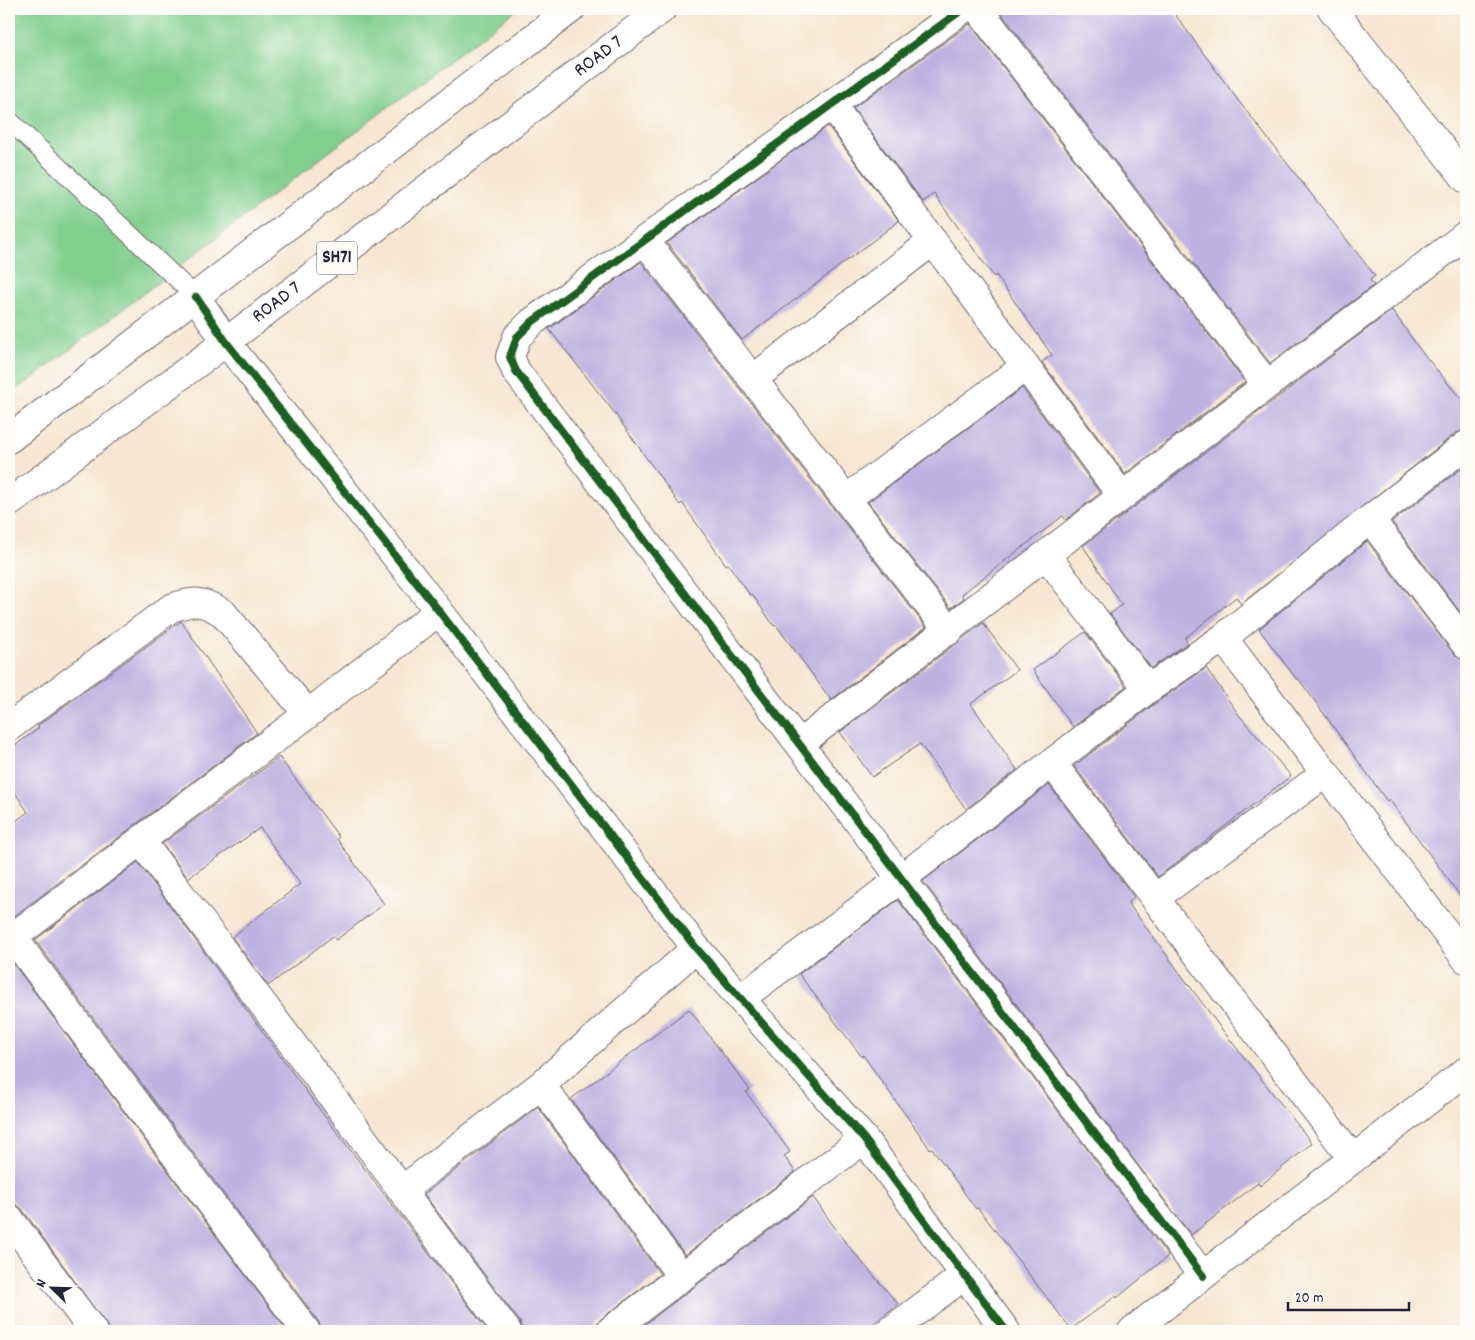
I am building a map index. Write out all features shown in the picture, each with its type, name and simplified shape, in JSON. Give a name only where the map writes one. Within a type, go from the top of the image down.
[{"type":"street","name":"SH71","points":[[9,439],[572,9]]},
{"type":"street","name":"ROAD 7","points":[[9,503],[226,342],[662,9]]},
{"type":"street","points":[[963,9],[532,322],[517,337],[510,357],[516,371],[1203,1276]]},
{"type":"street","points":[[978,9],[1267,385]]},
{"type":"street","points":[[1332,9],[1466,179]]},
{"type":"street","points":[[831,104],[1122,496]]},
{"type":"street","points":[[799,744],[1466,235]]},
{"type":"street","points":[[645,241],[949,631]]},
{"type":"street","points":[[753,379],[933,241]]},
{"type":"street","points":[[196,297],[226,342],[439,611],[696,948],[864,1139],[1006,1331]]},
{"type":"street","points":[[846,499],[1026,366]]},
{"type":"street","points":[[741,998],[902,878],[1148,689],[1223,638],[1370,519],[1466,445]]},
{"type":"street","points":[[1370,519],[1466,645]]},
{"type":"street","points":[[1046,554],[1148,689]]},
{"type":"street","points":[[9,727],[171,608],[189,602],[208,604],[224,613],[308,714]]},
{"type":"street","points":[[306,1331],[10,936],[308,714],[439,611]]},
{"type":"street","points":[[1223,638],[1466,959]]},
{"type":"street","points":[[1052,763],[1353,1159]]},
{"type":"street","points":[[1155,898],[1326,773]]},
{"type":"street","points":[[141,840],[507,1331]]},
{"type":"street","points":[[402,1190],[541,1085],[696,948]]},
{"type":"street","points":[[1132,1331],[1466,1071]]},
{"type":"street","points":[[541,1085],[682,1277]]},
{"type":"street","points":[[610,1331],[864,1139]]},
{"type":"street","points":[[9,1218],[93,1331]]},
{"type":"street","points":[[890,1331],[965,1275]]},
{"type":"lane","points":[[9,120],[196,297]]},
{"type":"green space","points":[[9,9],[517,9],[9,396]]},
{"type":"building","points":[[998,9],[1171,9],[1237,99],[1375,276],[1370,280],[1374,285],[1270,363]]},
{"type":"building","points":[[970,24],[1245,382],[1125,474],[1042,362],[1052,355],[996,275],[994,277],[934,194],[923,202],[853,108]]},
{"type":"building","points":[[828,126],[899,221],[742,340],[667,243]]},
{"type":"building","points":[[641,262],[926,627],[831,700],[752,594],[750,595],[728,564],[726,565],[682,503],[680,505],[613,411],[549,329]]},
{"type":"building","points":[[1392,310],[1421,351],[1466,405],[1466,430],[1456,433],[1241,604],[1236,597],[1185,638],[1188,643],[1151,668],[1110,614],[1122,605],[1083,546]]},
{"type":"building","points":[[1022,388],[1100,493],[1066,520],[1063,516],[962,594],[964,598],[951,608],[868,502]]},
{"type":"building","points":[[1466,465],[1466,620],[1392,522]]},
{"type":"building","points":[[1367,541],[1454,654],[1460,659],[1466,660],[1466,904],[1389,799],[1387,801],[1298,678],[1297,680],[1259,629]]},
{"type":"building","points":[[181,621],[257,733],[13,917],[9,917],[9,826],[28,812],[9,784],[9,750],[39,728],[37,726]]},
{"type":"building","points":[[983,623],[1017,670],[971,704],[1017,770],[966,809],[920,744],[872,777],[840,732]]},
{"type":"building","points":[[1085,632],[1126,686],[1073,727],[1033,670]]},
{"type":"building","points":[[1206,668],[1239,715],[1291,776],[1158,877],[1074,766],[1157,702]]},
{"type":"building","points":[[279,757],[339,837],[337,839],[384,904],[336,940],[333,936],[268,986],[232,937],[300,884],[260,828],[188,878],[162,844]]},
{"type":"building","points":[[1049,785],[1134,897],[1128,903],[1220,1027],[1312,1143],[1260,1186],[1258,1183],[1191,1235],[923,881]]},
{"type":"building","points":[[138,862],[320,1110],[488,1331],[321,1331],[319,1322],[35,940]]},
{"type":"building","points":[[898,900],[1168,1256],[1117,1298],[1116,1296],[1071,1329],[978,1208],[976,1209],[932,1148],[930,1149],[863,1055],[862,1057],[799,974]]},
{"type":"building","points":[[9,958],[287,1331],[111,1331],[22,1209],[14,1203],[9,1195]]},
{"type":"building","points":[[689,1009],[750,1090],[746,1092],[790,1152],[784,1156],[795,1172],[685,1255],[571,1099]]},
{"type":"building","points":[[538,1107],[660,1274],[601,1319],[596,1324],[595,1331],[522,1331],[520,1322],[424,1194]]},
{"type":"building","points":[[813,1197],[845,1242],[898,1304],[864,1331],[636,1331]]},
{"type":"cycle path","points":[[963,9],[532,322],[517,337],[510,357],[516,371],[1203,1276]]},
{"type":"cycle path","points":[[196,297],[226,342],[439,611],[696,948],[864,1139],[1006,1331]]}]
